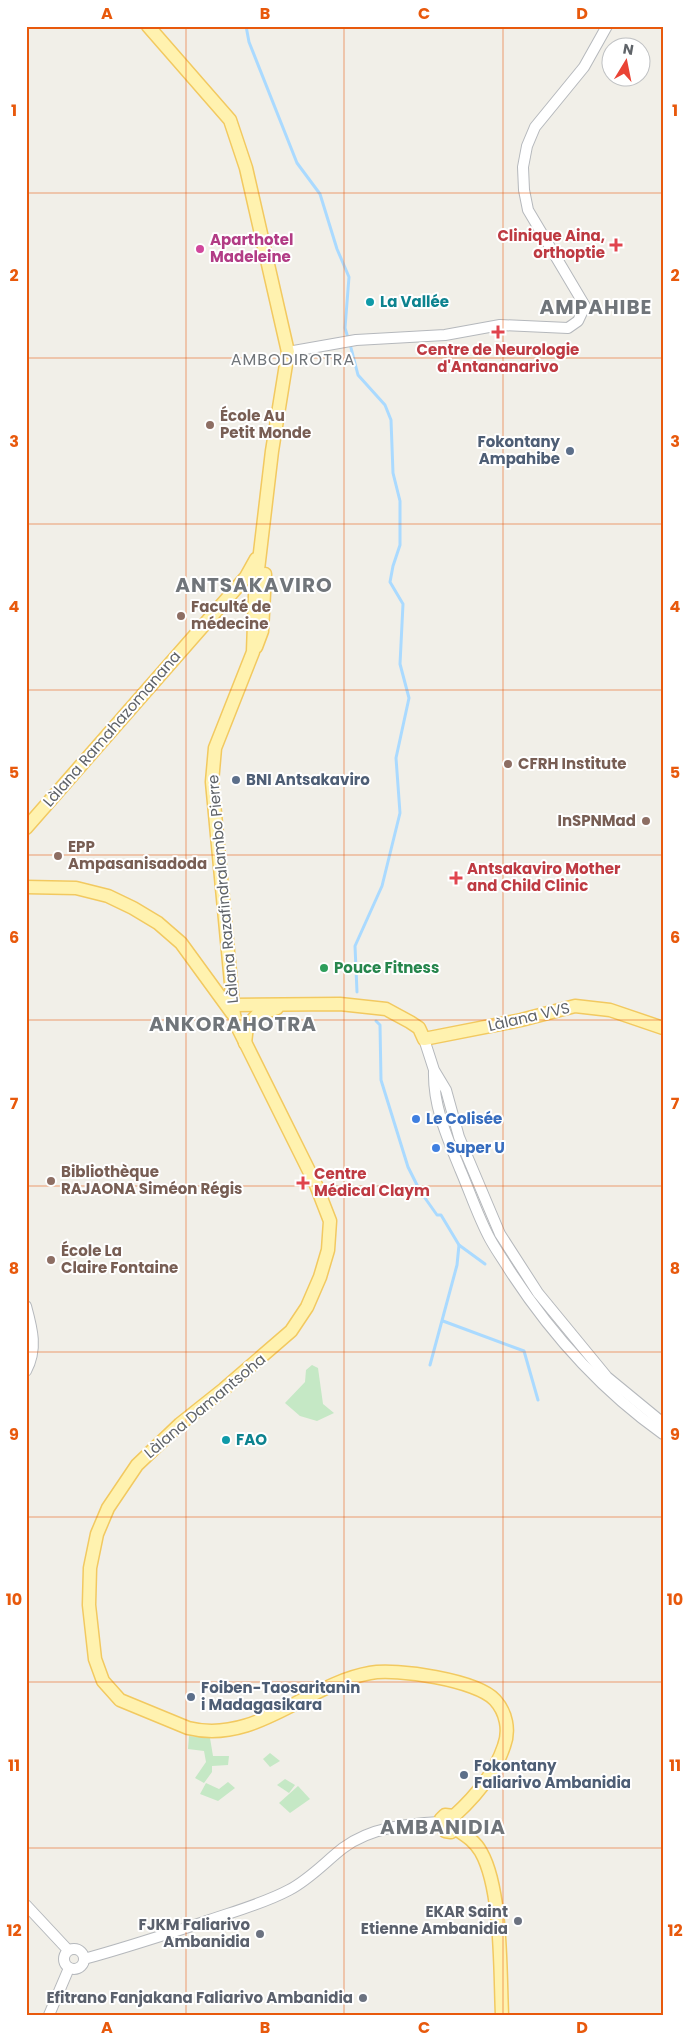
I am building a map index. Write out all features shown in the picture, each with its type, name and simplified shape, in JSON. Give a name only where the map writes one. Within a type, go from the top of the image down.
[{"type":"main road","points":[[148,26],[230,120],[246,168],[288,352],[272,451],[263,532],[260,598],[234,591]]},
{"type":"main road","name":"Làlana Ramahazomanana","points":[[26,828],[234,591],[253,567],[263,532]]},
{"type":"main road","name":"Làlana Razafindralambo Pierre","points":[[232,1010],[212,782],[215,748],[262,631],[260,598]]},
{"type":"main road","points":[[26,887],[76,888],[108,896],[133,908],[158,923],[181,943],[232,1010]]},
{"type":"main road","points":[[217,992],[225,991],[230,987]]},
{"type":"main road","points":[[232,1010],[340,1004],[386,1009],[419,1028],[424,1039]]},
{"type":"main road","points":[[232,1010],[300,1005]]},
{"type":"main road","name":"Làlana VVS","points":[[424,1039],[521,1020],[575,1006],[610,1010],[663,1028]]},
{"type":"main road","points":[[245,1043],[246,1026],[257,1015],[277,1008]]},
{"type":"main road","name":"Làlana Damantsoha","points":[[232,1010],[245,1043],[316,1185],[330,1221],[328,1250],[320,1277],[307,1307],[291,1331],[140,1460],[108,1508],[98,1534],[90,1568],[89,1605],[95,1659],[103,1681],[120,1700],[198,1731],[220,1732],[253,1724],[312,1695],[351,1678],[369,1673],[395,1671],[414,1673],[448,1680],[485,1693],[494,1699],[504,1716],[507,1726],[506,1739],[500,1757],[475,1796],[454,1816]]},
{"type":"main road","points":[[445,1815],[454,1816],[458,1824],[456,1829],[451,1832],[445,1831],[440,1822],[445,1815]]},
{"type":"main road","points":[[456,1829],[470,1838],[481,1851],[489,1871],[496,1901],[502,2015]]},
{"type":"street","points":[[288,352],[356,340],[445,335],[500,325],[568,328],[578,321],[585,306],[528,210],[524,190],[524,168],[527,146],[535,127],[584,67],[607,26]]},
{"type":"street","points":[[424,1039],[434,1070],[446,1090],[459,1137],[500,1234],[532,1284],[555,1315],[607,1377],[663,1423]]},
{"type":"street","points":[[434,1070],[434,1092],[448,1139],[489,1238],[528,1299],[559,1339],[599,1381],[642,1419],[663,1434]]},
{"type":"street","points":[[26,1306],[34,1333],[32,1361],[26,1371]]},
{"type":"street","points":[[84,1959],[80,1950],[76,1949],[68,1950],[64,1956],[64,1961],[69,1968],[76,1969],[80,1967],[84,1959],[146,1942],[281,1894],[306,1880],[345,1847],[364,1836],[384,1829],[410,1824],[440,1822]]},
{"type":"street","points":[[26,1905],[68,1950]]},
{"type":"street","points":[[49,2015],[69,1968]]},
{"type":"green space","points":[[312,1365],[318,1368],[323,1404],[334,1413],[317,1421],[300,1416],[285,1403],[305,1382],[306,1370]]},
{"type":"green space","points":[[189,1736],[210,1738],[213,1756],[229,1756],[228,1765],[212,1766],[212,1772],[204,1783],[195,1778],[206,1762],[204,1751],[188,1749]]},
{"type":"green space","points":[[270,1753],[280,1761],[270,1767],[263,1759]]},
{"type":"green space","points":[[285,1779],[295,1785],[289,1793],[277,1785]]},
{"type":"green space","points":[[228,1782],[235,1788],[218,1801],[200,1794],[206,1783],[219,1789]]},
{"type":"green space","points":[[298,1786],[310,1799],[290,1813],[279,1803]]},
{"type":"waterway","points":[[246,26],[249,42],[297,163],[320,194],[337,249],[349,277],[345,328],[348,338]]},
{"type":"waterway","points":[[350,344],[358,375],[385,405],[391,420],[393,473],[400,501],[400,545],[390,582],[403,604],[400,664],[409,698],[396,758],[400,813],[382,886],[355,946],[357,992]]},
{"type":"waterway","points":[[376,1021],[380,1025],[381,1080],[408,1167],[420,1191],[437,1215],[441,1215],[459,1245],[485,1264]]},
{"type":"waterway","points":[[430,1365],[457,1265],[459,1245]]},
{"type":"waterway","points":[[443,1321],[524,1351],[538,1400]]},
{"type":"place","name":"Clinique Aina, orthoptie","points":[[616,245]]},
{"type":"place","name":"Aparthotel Madeleine","points":[[200,249]]},
{"type":"place","name":"La Vallée","points":[[370,302]]},
{"type":"place","name":"Centre de Neurologie d'Antananarivo","points":[[498,332]]},
{"type":"place","name":"École Au Petit Monde","points":[[210,425]]},
{"type":"place","name":"Fokontany Ampahibe","points":[[570,451]]},
{"type":"place","name":"Faculté de médecine","points":[[181,616]]},
{"type":"place","name":"CFRH Institute","points":[[508,764]]},
{"type":"place","name":"BNI Antsakaviro","points":[[236,780]]},
{"type":"place","name":"InSPNMad","points":[[646,821]]},
{"type":"place","name":"EPP Ampasanisadoda","points":[[58,856]]},
{"type":"place","name":"Antsakaviro Mother and Child Clinic","points":[[456,878]]},
{"type":"place","name":"Pouce Fitness","points":[[324,968]]},
{"type":"place","name":"Le Colisée","points":[[416,1119]]},
{"type":"place","name":"Super U","points":[[436,1148]]},
{"type":"place","name":"Bibliothèque RAJAONA Siméon Régis","points":[[51,1181]]},
{"type":"place","name":"Centre Médical Claym","points":[[303,1183]]},
{"type":"place","name":"École La Claire Fontaine","points":[[51,1260]]},
{"type":"place","name":"FAO","points":[[226,1440]]},
{"type":"place","name":"Foiben-Taosaritanin i Madagasikara","points":[[191,1697]]},
{"type":"place","name":"Fokontany Faliarivo Ambanidia","points":[[464,1775]]},
{"type":"place","name":"EKAR Saint Etienne Ambanidia","points":[[518,1921]]},
{"type":"place","name":"FJKM Faliarivo Ambanidia","points":[[260,1934]]},
{"type":"place","name":"Efitrano Fanjakana Faliarivo Ambanidia","points":[[363,1998]]},
{"type":"district","name":"AMPAHIBE","points":[[596,307]]},
{"type":"district","name":"AMBODIROTRA","points":[[293,359]]},
{"type":"district","name":"ANTSAKAVIRO","points":[[254,585]]},
{"type":"district","name":"ANKORAHOTRA","points":[[233,1024]]},
{"type":"district","name":"AMBANIDIA","points":[[443,1827]]}]
